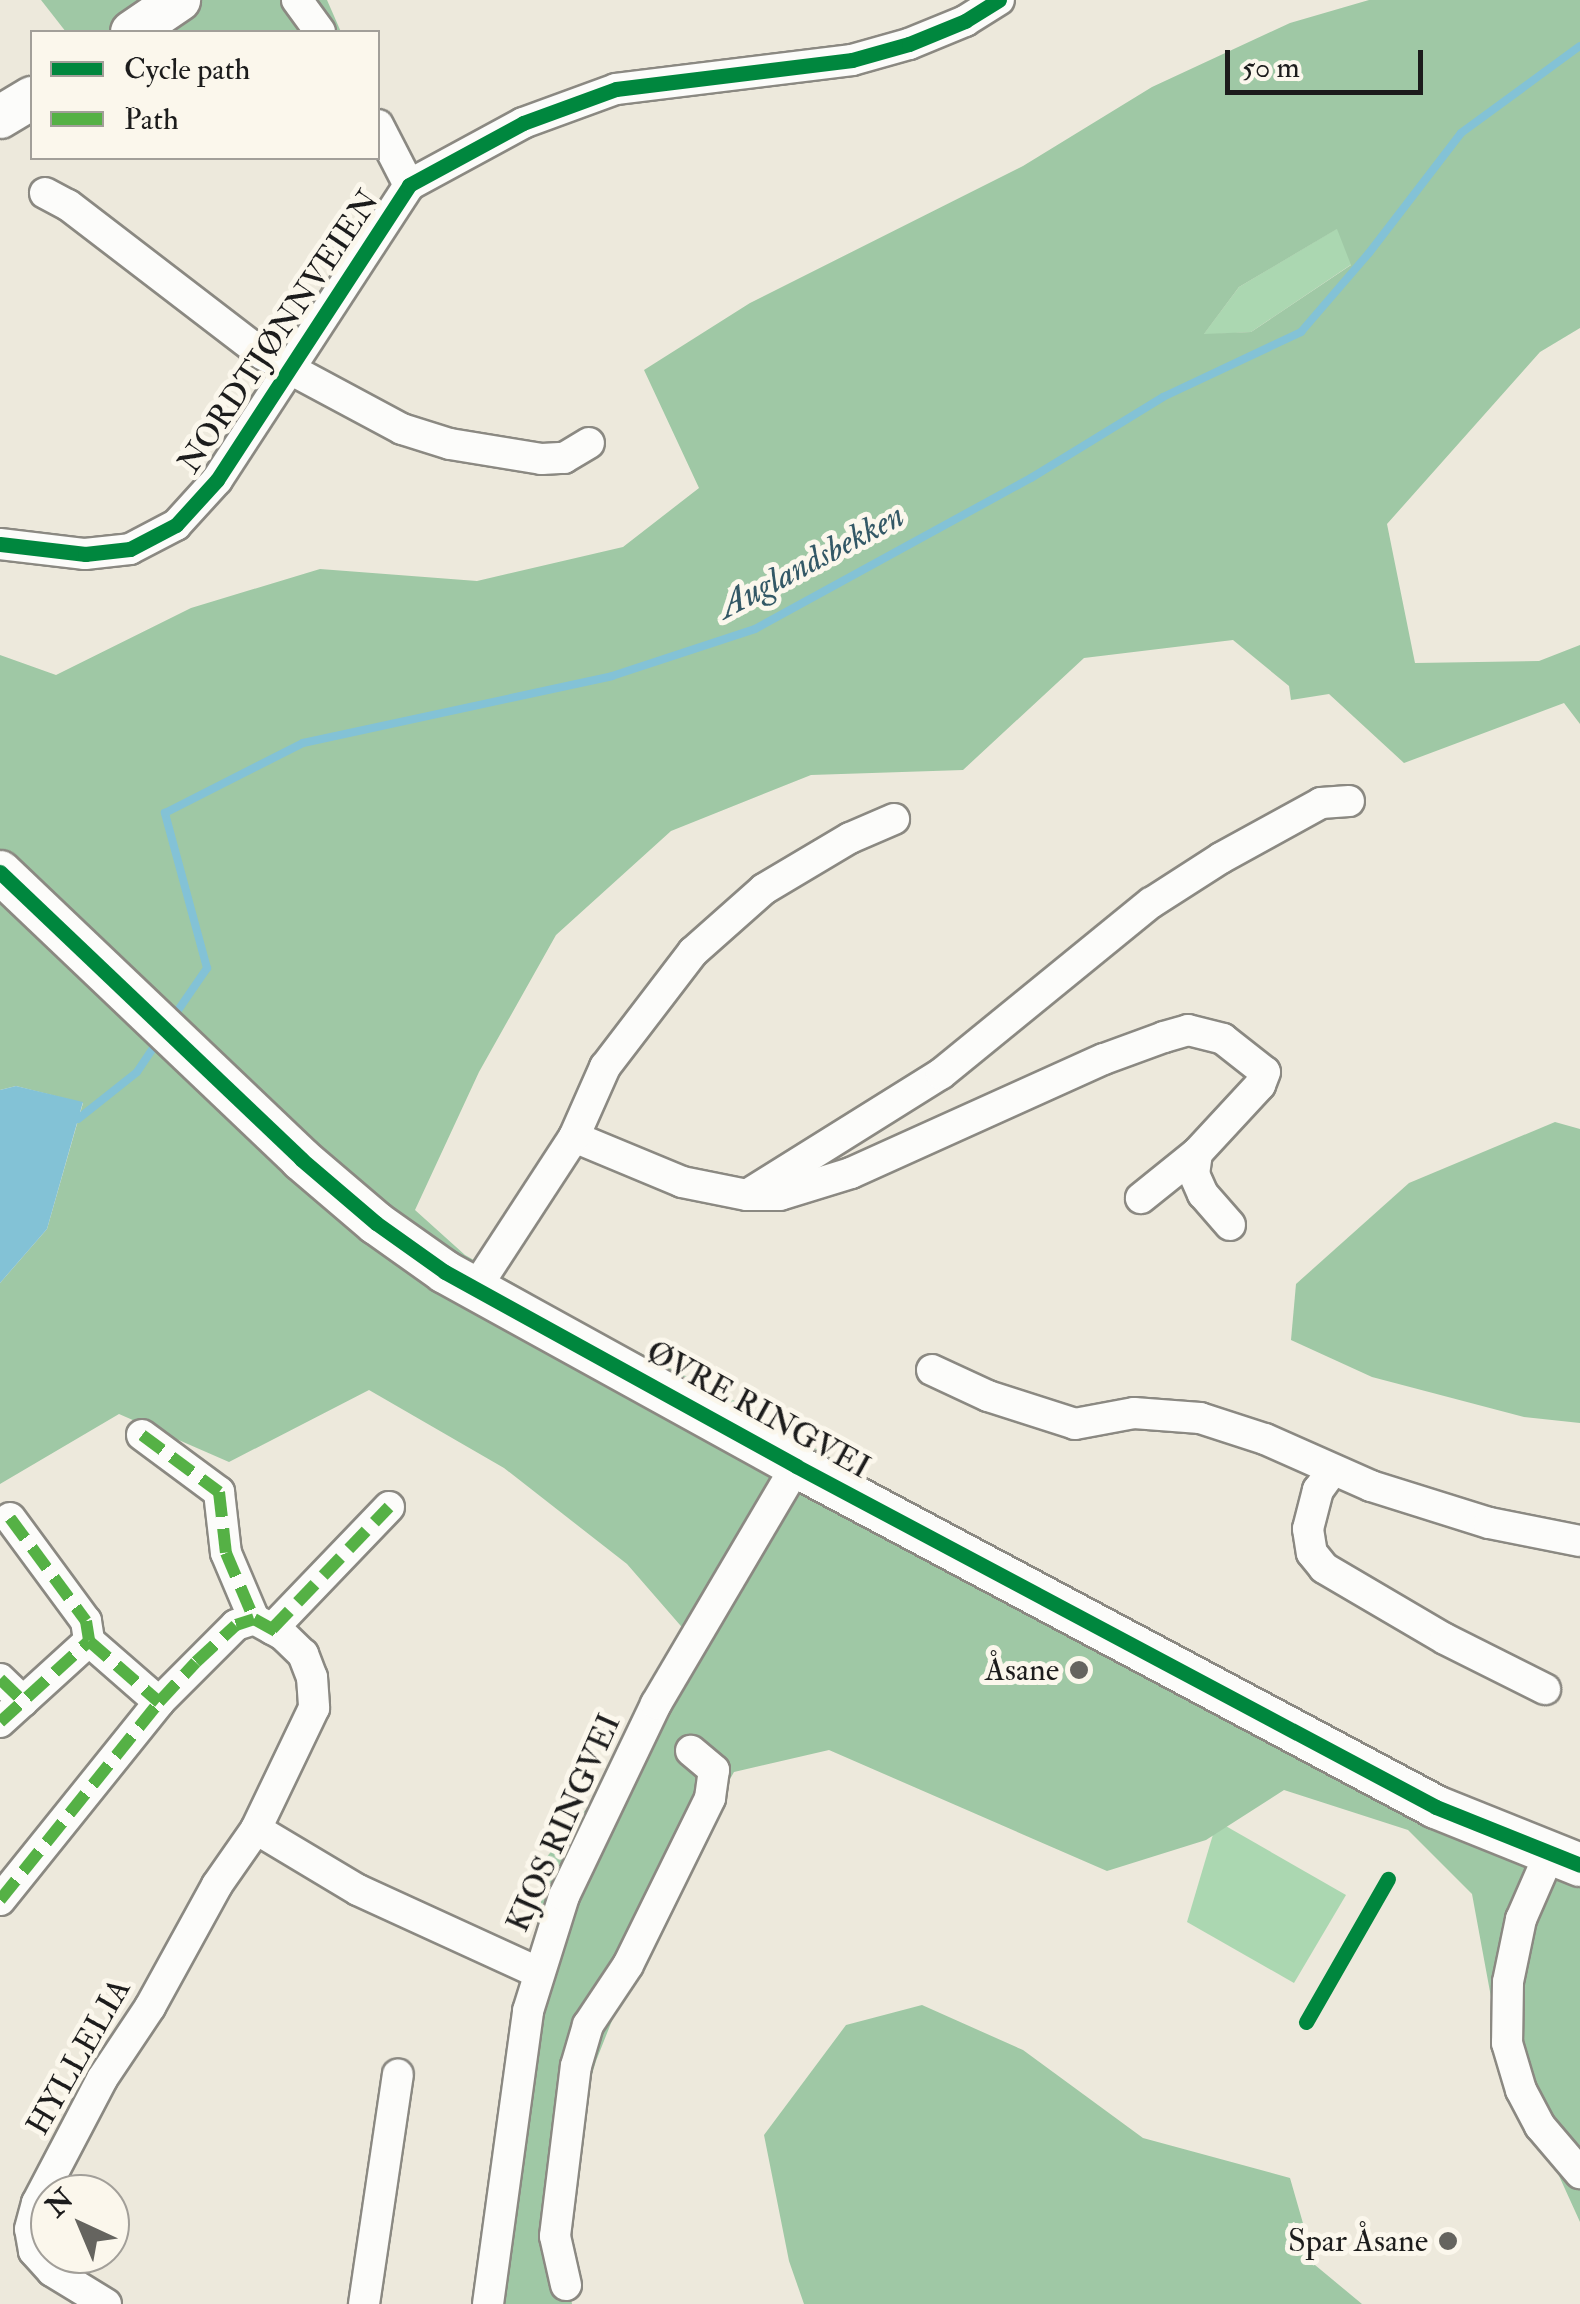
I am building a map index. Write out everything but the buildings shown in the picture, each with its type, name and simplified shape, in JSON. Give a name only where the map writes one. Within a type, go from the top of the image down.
[{"type":"street","points":[[135,30],[179,0]]},
{"type":"street","name":"NORDTJØNNVEIEN","points":[[0,544],[86,554],[130,549],[176,525],[217,480],[286,369],[362,263],[409,185],[524,124],[616,89],[852,60],[937,33],[999,0]]},
{"type":"street","points":[[302,1],[319,30]]},
{"type":"street","points":[[0,117],[30,99]]},
{"type":"street","points":[[380,129],[409,185]]},
{"type":"street","name":"NORDTJØNNVEIEN","points":[[45,193],[68,205],[231,332],[286,369],[402,429],[450,444],[542,459],[564,458],[590,443]]},
{"type":"street","points":[[746,1195],[941,1074],[1165,894],[1320,803],[1349,801]]},
{"type":"street","points":[[476,1289],[574,1137],[606,1067],[693,952],[764,890],[850,838],[894,819]]},
{"type":"street","name":"ØVRE RINGVEI","points":[[0,872],[219,1083],[376,1223],[476,1289],[796,1466],[1436,1807],[1564,1860]]},
{"type":"street","points":[[574,1137],[682,1182],[746,1195],[780,1195],[852,1173],[1104,1059],[1188,1030],[1223,1038],[1265,1072],[1260,1086],[1197,1153],[1141,1198]]},
{"type":"street","points":[[1197,1153],[1194,1174],[1202,1194],[1230,1224]]},
{"type":"street","points":[[932,1370],[988,1396],[1075,1424],[1134,1413],[1200,1418],[1265,1439],[1332,1470],[1489,1523],[1580,1541]]},
{"type":"street","name":"HYLLELIA","points":[[106,2304],[52,2271],[34,2251],[30,2230],[37,2203],[102,2079],[150,2008],[217,1885],[256,1829],[314,1708],[312,1676],[302,1654],[263,1624],[226,1553],[219,1492],[142,1435]]},
{"type":"street","name":"KJOS RINGVEI","points":[[488,2304],[521,2053],[537,1972],[564,1896],[617,1780],[720,1590],[796,1466]]},
{"type":"street","points":[[1332,1470],[1318,1490],[1308,1529],[1312,1553],[1324,1568],[1445,1639],[1545,1689]]},
{"type":"street","points":[[1,1895],[158,1702],[236,1626],[263,1624],[388,1508]]},
{"type":"street","points":[[10,1518],[86,1620],[89,1641],[158,1702]]},
{"type":"street","points":[[0,1722],[89,1641]]},
{"type":"street","points":[[0,1679],[23,1701]]},
{"type":"street","points":[[566,2285],[555,2236],[576,2066],[588,2025],[628,1965],[710,1798],[714,1770],[690,1751]]},
{"type":"street","points":[[256,1829],[358,1890],[537,1972]]},
{"type":"street","points":[[1564,1860],[1521,1919],[1508,1982],[1507,2043],[1521,2090],[1540,2126],[1580,2172]]},
{"type":"street","points":[[364,2304],[398,2075]]},
{"type":"green space","points":[[41,0],[327,0],[340,30],[64,30]]},
{"type":"green space","points":[[1369,0],[1580,0],[1580,328],[1540,352],[1387,524],[1415,663],[1539,661],[1580,645],[1580,724],[1564,703],[1404,763],[1329,694],[1291,700],[1289,686],[1233,640],[1084,658],[963,770],[811,775],[671,831],[556,935],[479,1072],[415,1210],[465,1255],[597,1331],[735,1401],[869,1480],[998,1565],[1580,1867],[1580,2222],[1500,2046],[1472,1894],[1408,1830],[1284,1790],[1206,1840],[1107,1871],[829,1750],[734,1772],[655,1912],[596,2061],[553,2204],[572,2304],[493,2304],[517,2164],[545,1859],[647,1735],[700,1648],[627,1564],[504,1468],[369,1390],[229,1462],[119,1414],[0,1484],[0,1283],[47,1229],[83,1103],[16,1086],[0,1090],[0,655],[56,675],[191,608],[320,569],[477,581],[623,547],[699,488],[644,370],[750,303],[1023,166],[1152,87],[1290,23]],"holes":[[[1337,229],[1351,265],[1251,332],[1204,334],[1239,287]]]},
{"type":"green space","points":[[1338,228],[1352,264],[1251,332],[1203,335],[1239,287]]},
{"type":"green space","points":[[1555,1122],[1580,1129],[1580,1423],[1524,1417],[1372,1377],[1291,1340],[1296,1284],[1409,1183]]},
{"type":"green space","points":[[1217,1821],[1346,1895],[1294,1983],[1187,1922]]},
{"type":"green space","points":[[922,2005],[1023,2050],[1143,2138],[1290,2178],[1315,2265],[1362,2304],[804,2304],[789,2261],[764,2135],[846,2025]]},
{"type":"water","points":[[16,1086],[83,1102],[47,1229],[0,1283],[0,1090]]},
{"type":"waterway","name":"Auglandsbekken","points":[[172,1019],[207,968],[165,813],[303,743],[612,676],[755,629],[1031,478],[1163,397],[1301,332],[1369,253],[1461,133],[1580,46]]},
{"type":"waterway","name":"Auglandsbekken","points":[[78,1119],[137,1072],[159,1039]]},
{"type":"marked path","points":[[142,1435],[219,1492],[226,1553],[254,1619]]},
{"type":"marked path","points":[[272,1629],[389,1507]]},
{"type":"marked path","points":[[10,1518],[86,1621],[89,1641]]},
{"type":"marked path","points":[[0,1900],[159,1702],[196,1662],[236,1625],[254,1619],[283,1635]]},
{"type":"marked path","points":[[0,1722],[89,1641],[159,1702]]},
{"type":"marked path","points":[[0,1679],[23,1701]]},
{"type":"cycle path","points":[[0,544],[85,554],[130,549],[176,525],[217,480],[409,185],[523,123],[616,89],[852,60],[909,44],[965,21],[999,0]]},
{"type":"cycle path","points":[[0,872],[301,1159],[376,1223],[445,1272],[796,1466],[1436,1807],[1580,1865]]},
{"type":"cycle path","points":[[1306,2022],[1388,1879]]},
{"type":"place","name":"Åsane","points":[[1079,1670]]},
{"type":"place","name":"Spar Åsane","points":[[1448,2241]]}]
